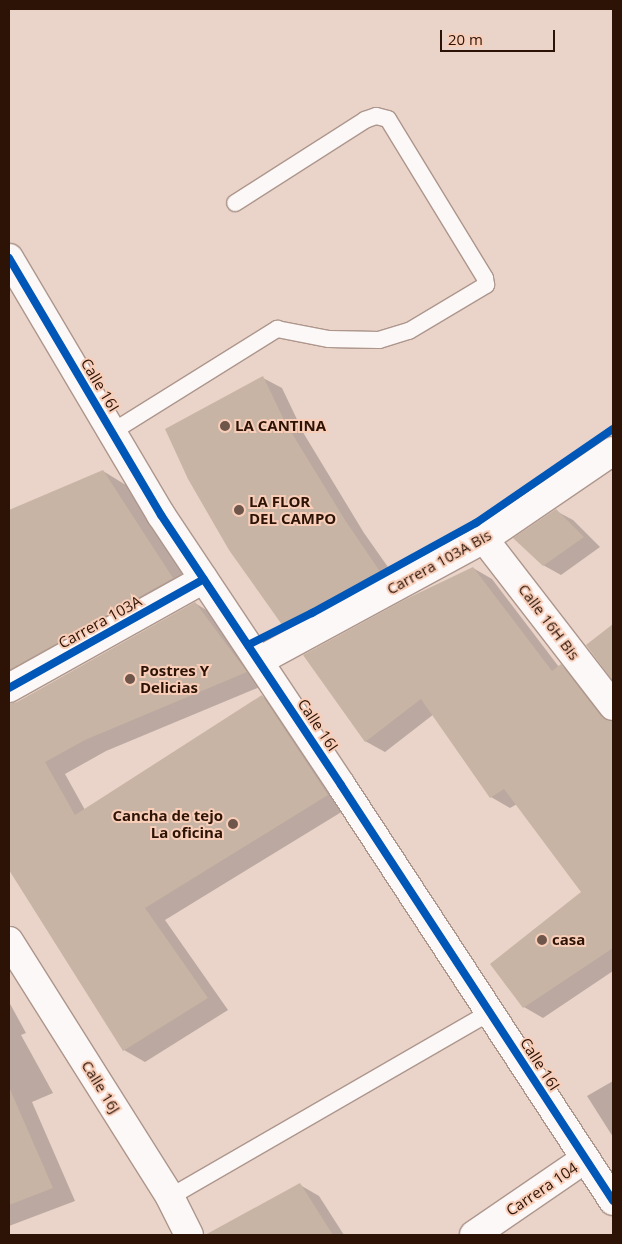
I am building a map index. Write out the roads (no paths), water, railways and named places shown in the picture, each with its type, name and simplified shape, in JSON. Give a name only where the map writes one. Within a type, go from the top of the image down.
[{"type":"street","name":"Calle 16I","points":[[9,258],[161,515],[259,661],[613,1201]]},
{"type":"street","name":"Carrera 103A Bis","points":[[259,661],[484,539],[613,452]]},
{"type":"street","name":"Calle 16H Bis","points":[[484,539],[613,706]]},
{"type":"street","name":"Carrera 103A","points":[[9,688],[204,579]]},
{"type":"street","name":"Calle 16J","points":[[9,941],[170,1197],[189,1235]]},
{"type":"street","name":"Carrera 104","points":[[474,1235],[585,1159]]},
{"type":"lane","points":[[112,432],[278,329],[329,339],[379,340],[409,330],[486,285],[485,278],[388,119],[376,116],[365,120],[235,203]]},
{"type":"lane","points":[[170,1197],[490,1012]]},
{"type":"place","name":"LA CANTINA","points":[[225,426]]},
{"type":"place","name":"LA FLOR DEL CAMPO","points":[[239,510]]},
{"type":"place","name":"Postres Y Delicias","points":[[130,679]]},
{"type":"place","name":"Cancha de tejo La oficina","points":[[233,824]]},
{"type":"place","name":"casa","points":[[542,940]]}]
